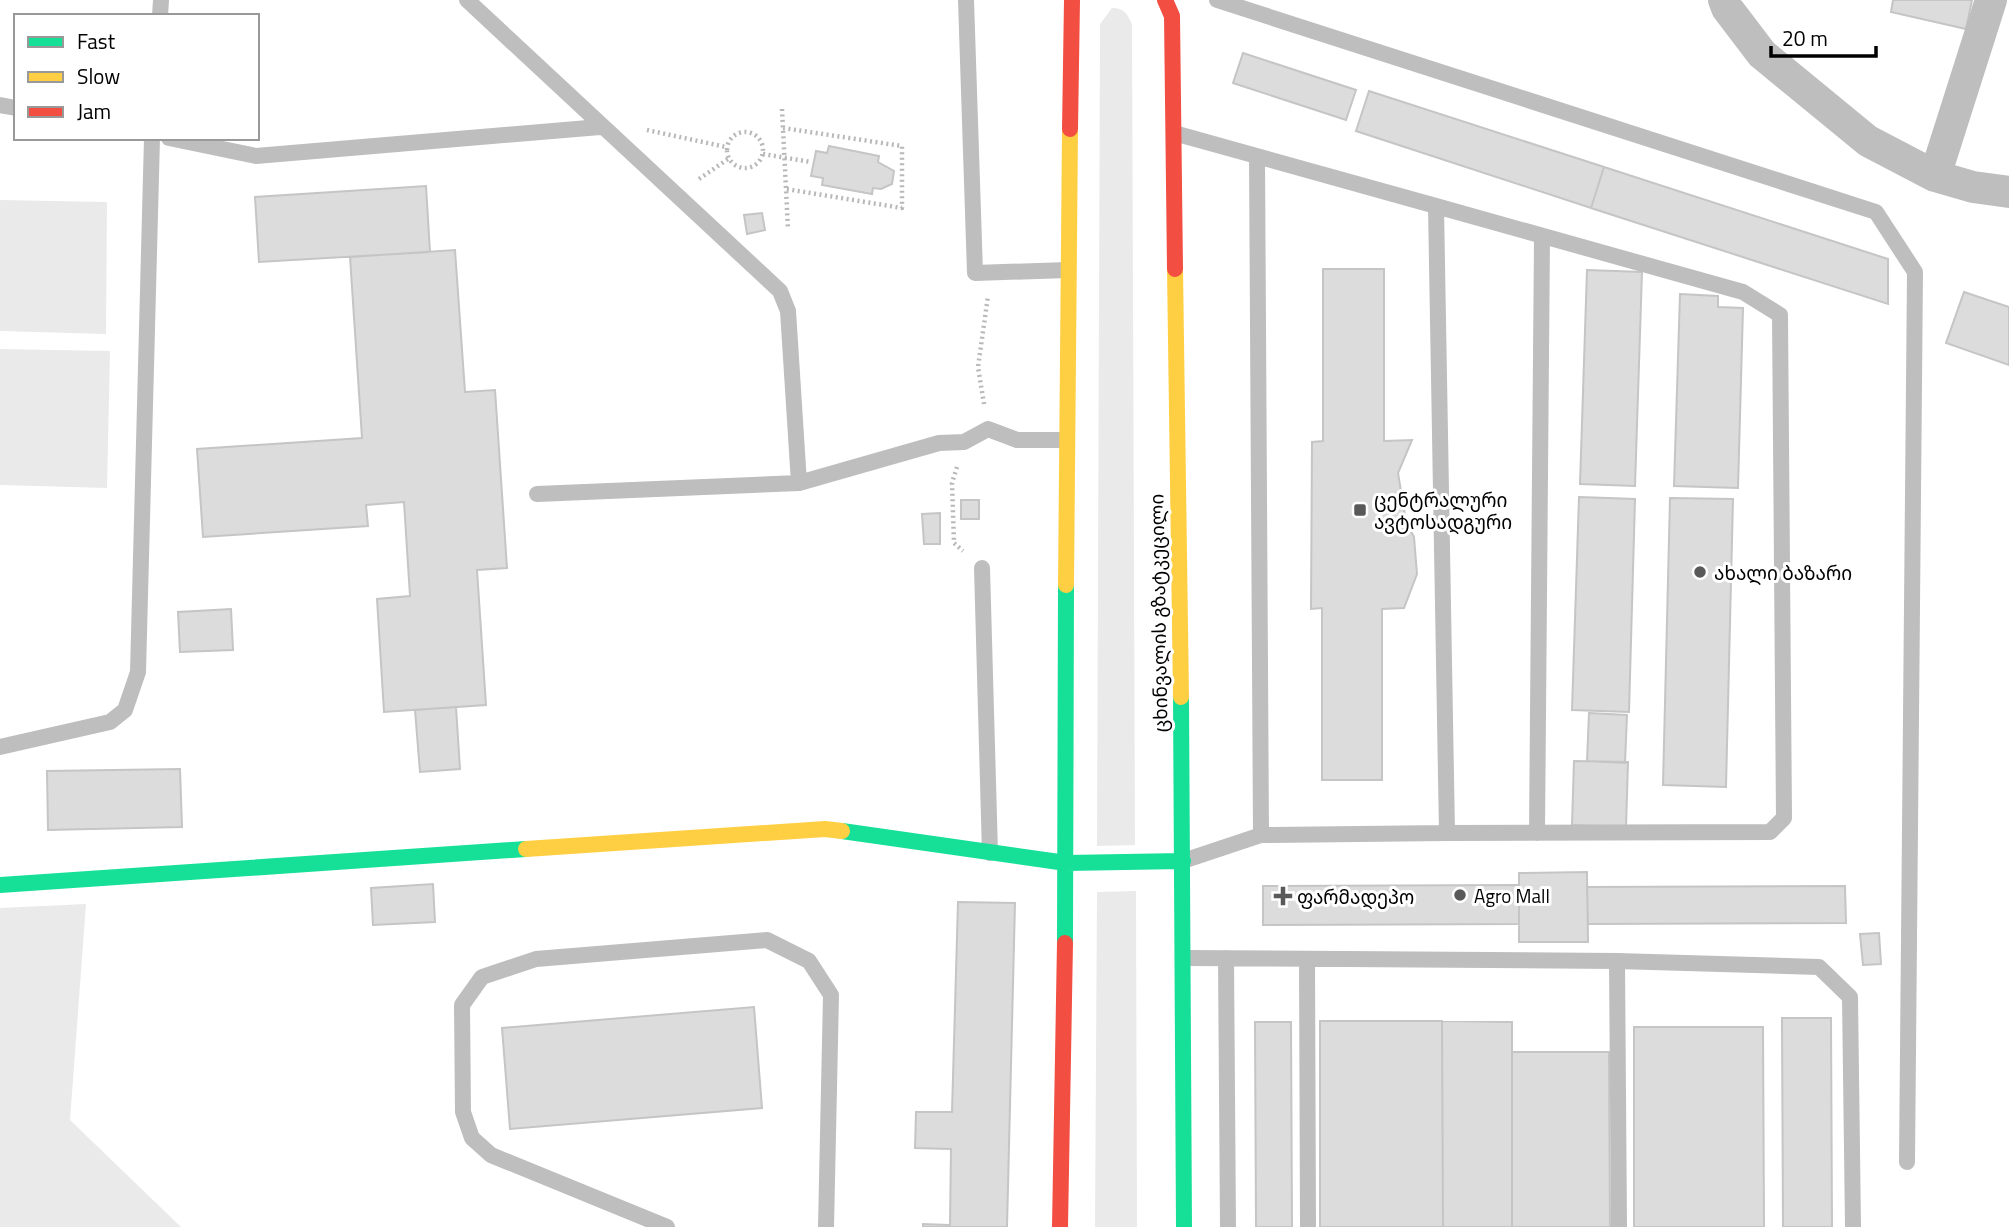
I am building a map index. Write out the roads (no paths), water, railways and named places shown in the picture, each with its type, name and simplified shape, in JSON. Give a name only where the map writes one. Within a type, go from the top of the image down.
[{"type":"main road","points":[[1060,1227],[1066,863],[1066,440],[1073,0]]},
{"type":"main road","name":"ცხინვალის გზატკეცილი","points":[[1165,0],[1172,16],[1174,133],[1185,958],[1184,1227]]},
{"type":"main road","points":[[0,885],[825,829],[1066,863],[1183,861]]},
{"type":"street","points":[[1724,0],[1727,8],[1762,54],[1868,141],[1935,176],[1973,187],[2009,192]]},
{"type":"street","points":[[1935,176],[1990,0]]},
{"type":"lane","points":[[467,0],[600,127],[780,292],[788,311],[799,483]]},
{"type":"lane","points":[[965,0],[975,273],[1068,270]]},
{"type":"lane","points":[[1217,0],[1875,212],[1915,272],[1908,1162]]},
{"type":"lane","points":[[179,140],[257,156],[600,127]]},
{"type":"lane","points":[[1174,133],[1743,292],[1780,315],[1784,818],[1770,832],[1261,835],[1183,861]]},
{"type":"lane","points":[[0,747],[110,722],[125,710],[138,672],[152,140]]},
{"type":"lane","points":[[1257,156],[1261,835]]},
{"type":"lane","points":[[1436,206],[1447,832]]},
{"type":"lane","points":[[1537,833],[1542,236]]},
{"type":"lane","points":[[537,495],[799,483],[939,443],[964,442],[988,429],[1017,440],[1066,440]]},
{"type":"lane","points":[[982,568],[990,853]]},
{"type":"lane","points":[[667,1227],[491,1155],[472,1138],[463,1112],[462,1005],[482,977],[536,959],[767,940],[809,961],[831,995],[826,1227]]},
{"type":"lane","points":[[1185,958],[1617,961],[1819,967],[1850,997],[1853,1227]]},
{"type":"lane","points":[[1226,958],[1228,1227]]},
{"type":"lane","points":[[1307,959],[1308,1227]]},
{"type":"lane","points":[[1617,961],[1619,1227]]},
{"type":"place","name":"ცენტრალური ავტოსადგური","points":[[1360,510]]},
{"type":"place","name":"ახალი ბაზარი","points":[[1700,572]]},
{"type":"place","name":"Agro Mall","points":[[1460,895]]},
{"type":"place","name":"ფარმადეპო","points":[[1283,896]]}]
